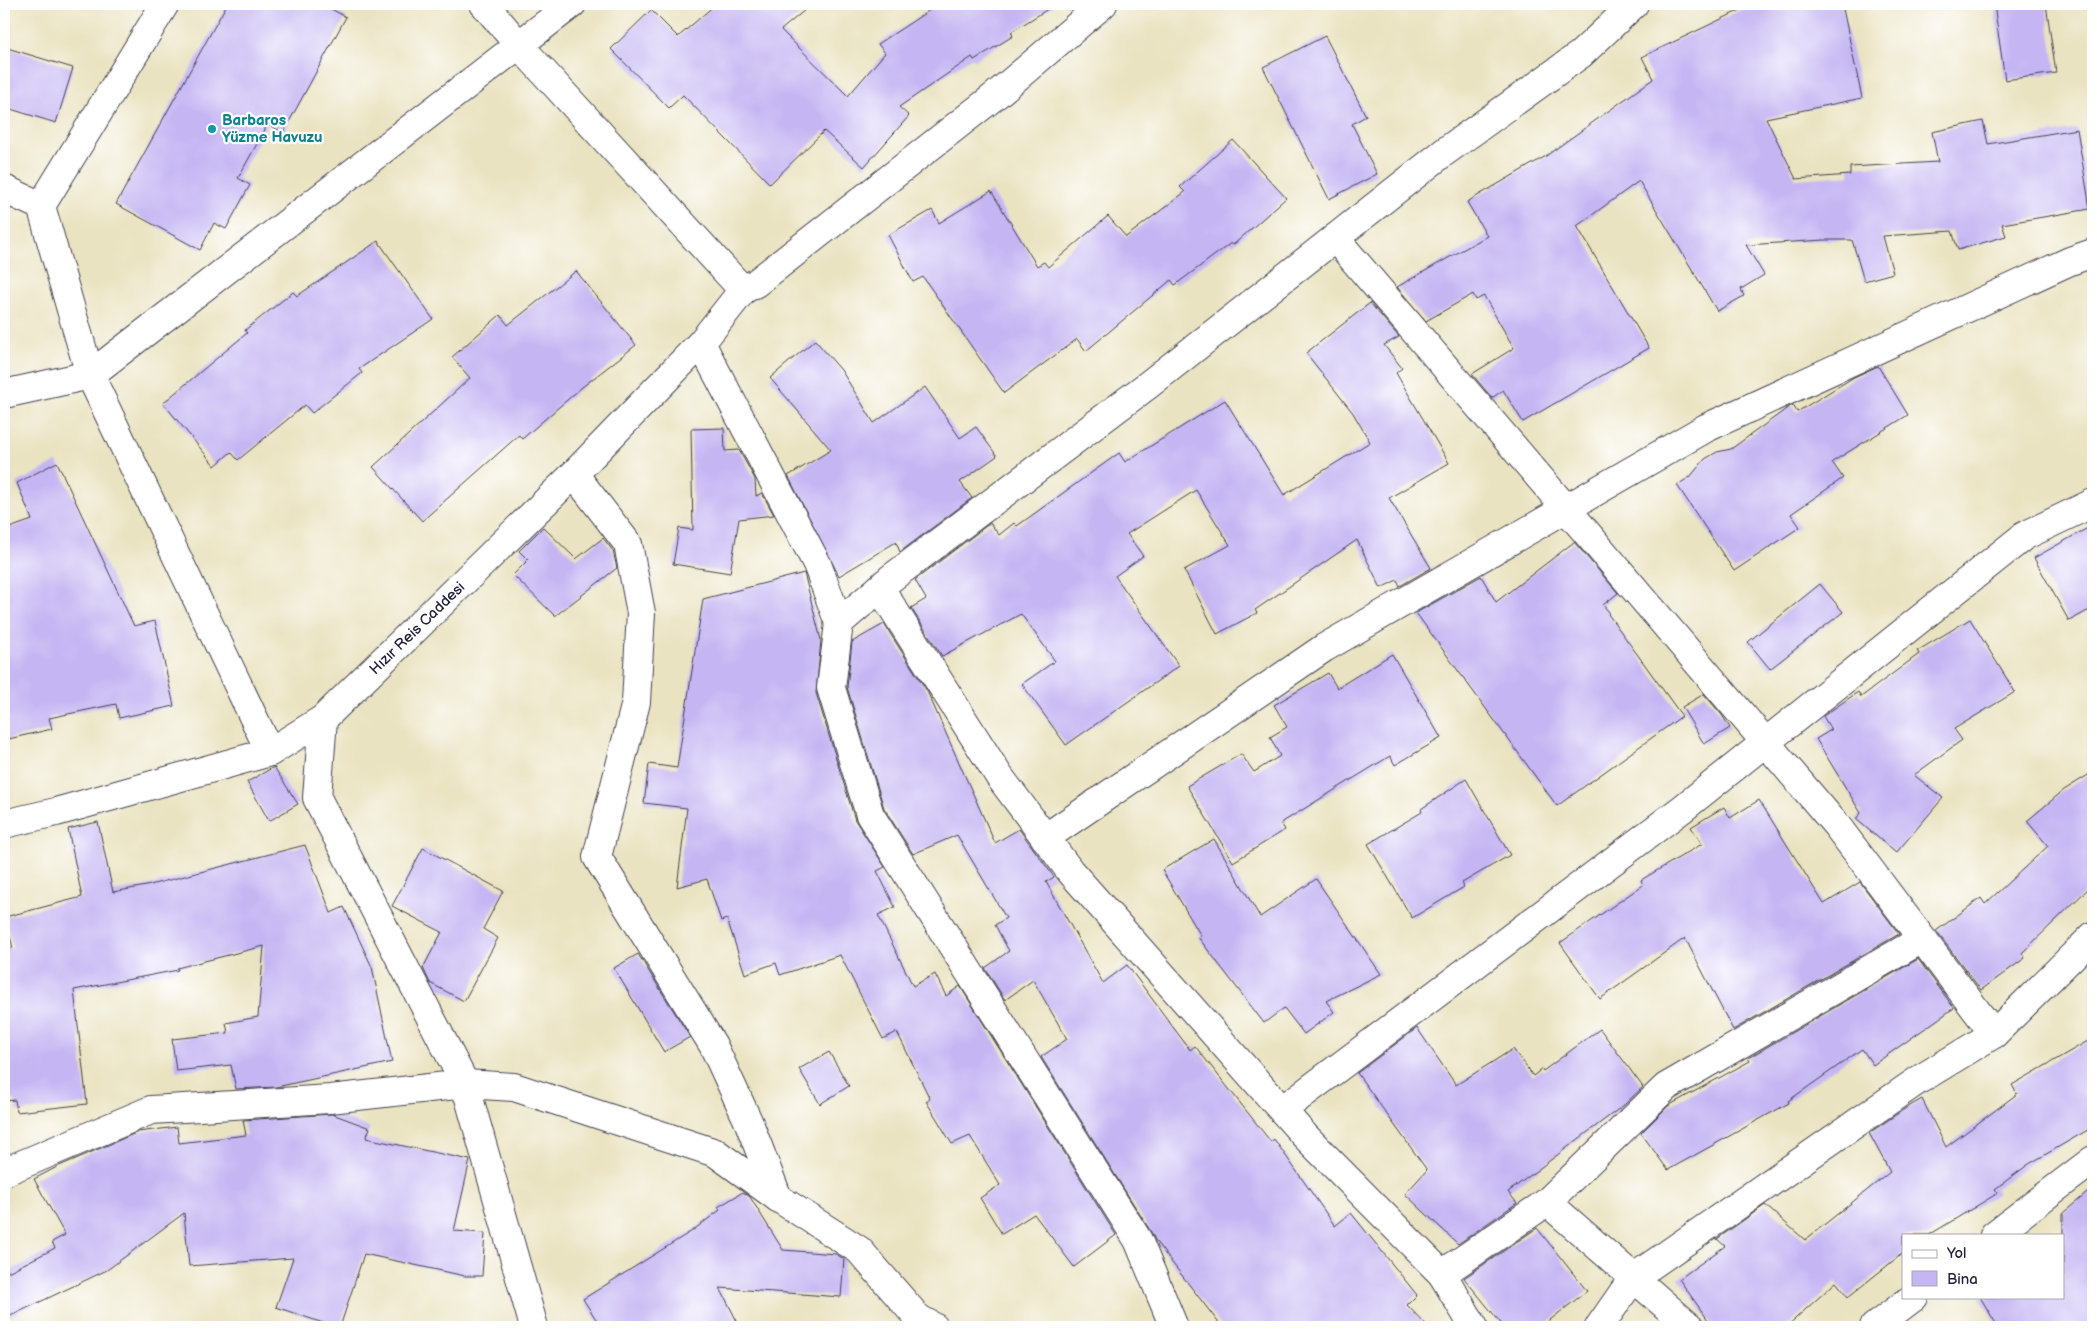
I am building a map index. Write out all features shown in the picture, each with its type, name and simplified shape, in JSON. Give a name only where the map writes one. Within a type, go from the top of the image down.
[{"type":"street","points":[[165,4],[41,206],[90,375],[270,752]]},
{"type":"street","points":[[484,4],[518,44],[743,290]]},
{"type":"street","points":[[4,394],[90,375],[572,4]]},
{"type":"street","name":"Hızır Reis Caddesi","points":[[4,824],[56,812],[270,752],[323,720],[574,474],[701,343],[743,290],[756,283],[996,95],[1103,4]]},
{"type":"street","points":[[839,622],[880,588],[1148,385],[1443,153],[1581,54],[1634,4]]},
{"type":"street","points":[[4,189],[41,206]]},
{"type":"street","points":[[1335,238],[1837,826],[1994,1034]]},
{"type":"street","points":[[1045,838],[1324,648],[1706,428],[2070,261],[2093,253]]},
{"type":"street","points":[[701,343],[817,564],[839,622],[831,688],[870,815],[1138,1240],[1174,1327]]},
{"type":"street","points":[[574,474],[628,544],[641,612],[636,702],[597,857],[713,1045],[749,1123],[778,1198]]},
{"type":"street","points":[[1282,1110],[1682,809],[2024,536],[2093,503]]},
{"type":"street","points":[[880,588],[999,776],[1070,871],[1282,1110],[1442,1274],[1474,1327]]},
{"type":"street","points":[[323,720],[317,798],[465,1084],[534,1327]]},
{"type":"street","points":[[1599,1327],[1633,1278],[1917,1081],[1994,1034],[2093,936]]},
{"type":"street","points":[[1442,1274],[1547,1202],[1666,1087],[1922,939]]},
{"type":"street","points":[[4,1172],[151,1110],[330,1099],[465,1084],[514,1087],[716,1153],[778,1198],[859,1250],[918,1318],[934,1327]]},
{"type":"street","points":[[1995,1234],[2093,1160]]},
{"type":"street","points":[[1547,1202],[1690,1327]]},
{"type":"street","points":[[1874,1327],[1913,1298]]},
{"type":"building","name":"Barbaros Yüzme Havuzu","points":[[227,4],[322,4],[346,17],[283,133],[268,124],[238,178],[250,185],[226,229],[214,223],[200,250],[116,204]]},
{"type":"building","points":[[716,4],[812,4],[781,30],[848,96],[885,53],[878,44],[939,4],[1056,4],[1011,32],[1013,36],[974,60],[972,57],[899,107],[909,116],[864,167],[824,131],[770,184],[683,95],[669,108],[611,49],[651,10],[678,37]]},
{"type":"building","points":[[1753,4],[1842,4],[1862,98],[1766,118],[1796,179],[1850,175],[1850,167],[1938,162],[1932,132],[1983,121],[1988,144],[2077,129],[2090,209],[2002,224],[2006,236],[1958,250],[1952,231],[1883,236],[1893,273],[1864,281],[1852,240],[1746,245],[1764,275],[1741,289],[1744,296],[1717,311],[1639,181],[1577,226],[1649,348],[1523,422],[1503,390],[1492,398],[1472,374],[1514,348],[1484,296],[1476,300],[1473,294],[1426,321],[1397,287],[1487,236],[1467,202],[1546,156],[1653,79],[1642,57]]},
{"type":"building","points":[[1994,4],[2046,4],[2056,73],[2005,80]]},
{"type":"building","points":[[1325,36],[1366,116],[1352,124],[1377,174],[1329,199],[1263,67]]},
{"type":"building","points":[[4,47],[73,68],[56,123],[4,107]]},
{"type":"building","points":[[1233,140],[1286,198],[1233,245],[1231,243],[1175,285],[1171,280],[1086,351],[1077,339],[1004,393],[923,277],[913,282],[888,235],[932,210],[939,223],[991,191],[1037,266],[1044,262],[1048,267],[1108,216],[1126,237],[1185,192],[1180,187]]},
{"type":"building","points":[[378,241],[433,319],[359,369],[362,373],[312,413],[305,405],[238,460],[231,452],[215,466],[163,403],[247,333],[245,330],[293,292],[297,296]]},
{"type":"building","points":[[576,271],[636,345],[581,388],[522,439],[519,435],[422,521],[373,467],[470,378],[452,357],[500,315],[508,325]]},
{"type":"building","points":[[1370,303],[1399,337],[1384,345],[1402,368],[1396,373],[1449,463],[1389,498],[1431,568],[1400,586],[1397,580],[1381,588],[1357,540],[1255,610],[1257,613],[1217,634],[1184,570],[1230,545],[1196,490],[1127,534],[1143,556],[1115,576],[1179,666],[1066,745],[1022,684],[1055,661],[1021,614],[942,656],[911,608],[926,599],[915,580],[990,523],[999,535],[1014,523],[1017,526],[1119,453],[1125,462],[1225,400],[1284,495],[1370,442],[1353,413],[1306,353]]},
{"type":"building","points":[[815,340],[841,370],[874,423],[925,387],[960,438],[976,427],[997,456],[960,482],[972,498],[900,552],[896,542],[839,576],[788,476],[831,450],[770,378]]},
{"type":"building","points":[[1878,366],[1908,415],[1832,462],[1843,478],[1791,514],[1800,527],[1734,571],[1677,485],[1690,477],[1705,459],[1717,452],[1731,449],[1789,407],[1793,405],[1797,412],[1854,377]]},
{"type":"building","points":[[724,428],[725,451],[739,450],[755,479],[756,496],[762,493],[774,515],[739,519],[730,573],[673,564],[679,528],[693,530],[691,429]]},
{"type":"building","points":[[57,462],[134,626],[155,621],[174,706],[119,718],[116,704],[49,718],[52,729],[4,740],[4,530],[32,520],[17,483]]},
{"type":"building","points":[[2093,525],[2093,608],[2069,621],[2034,558]]},
{"type":"building","points":[[543,527],[576,559],[603,538],[613,551],[617,568],[555,616],[513,575],[528,560],[519,551]]},
{"type":"building","points":[[1574,542],[1618,593],[1603,605],[1682,716],[1557,806],[1416,613],[1481,576],[1496,602]]},
{"type":"building","points":[[804,573],[821,640],[816,693],[855,820],[885,867],[877,871],[895,907],[878,915],[913,986],[935,974],[946,996],[960,986],[1116,1235],[1074,1267],[1034,1214],[1002,1234],[980,1198],[1000,1185],[970,1136],[952,1144],[926,1101],[930,1099],[897,1032],[883,1039],[840,955],[780,975],[776,963],[745,974],[727,919],[721,921],[707,879],[677,887],[687,808],[644,803],[649,764],[677,768],[703,599]]},
{"type":"building","points":[[1820,584],[1843,612],[1770,669],[1748,642]]},
{"type":"building","points":[[1970,619],[2015,692],[1954,729],[1962,740],[1914,775],[1943,798],[1896,853],[1856,819],[1861,813],[1816,739],[1831,730],[1823,716],[1858,692],[1861,697],[1919,654],[1917,651]]},
{"type":"building","points":[[884,624],[927,691],[995,843],[1019,829],[1054,877],[1046,882],[1103,983],[1127,965],[1190,1050],[1195,1046],[1271,1142],[1274,1139],[1335,1226],[1351,1213],[1417,1295],[1407,1305],[1428,1327],[1222,1327],[1156,1242],[1041,1057],[1067,1039],[1033,980],[1005,1000],[985,968],[1009,951],[995,925],[1006,918],[957,835],[913,854],[884,808],[847,687],[852,642]]},
{"type":"building","points":[[1392,654],[1441,738],[1395,765],[1390,756],[1281,823],[1285,830],[1233,862],[1187,786],[1241,754],[1254,772],[1280,756],[1270,737],[1287,727],[1274,705],[1328,673],[1337,688]]},
{"type":"building","points":[[1704,694],[1722,715],[1730,728],[1704,744],[1682,707]]},
{"type":"building","points":[[274,767],[298,804],[269,821],[247,782]]},
{"type":"building","points":[[2093,772],[2093,884],[2022,953],[2025,958],[1981,990],[1936,931],[1981,898],[1985,904],[2048,846],[2027,821],[2064,790]]},
{"type":"building","points":[[1466,779],[1510,855],[1462,883],[1464,887],[1412,918],[1368,844],[1422,812],[1421,809]]},
{"type":"building","points":[[1759,800],[1824,904],[1860,882],[1899,934],[1733,1030],[1685,938],[1600,999],[1560,943],[1643,885],[1641,880],[1702,844],[1691,827],[1724,807],[1730,818]]},
{"type":"building","points":[[98,822],[113,892],[146,886],[305,845],[331,913],[344,907],[372,967],[392,1062],[276,1087],[236,1089],[231,1065],[176,1071],[172,1039],[228,1033],[226,1023],[258,1017],[264,946],[177,968],[178,970],[74,990],[87,1104],[17,1112],[15,1100],[4,1101],[4,948],[13,948],[5,917],[82,897],[68,829]]},
{"type":"building","points":[[1214,839],[1260,917],[1316,879],[1381,974],[1326,1001],[1334,1012],[1304,1034],[1284,1008],[1264,1023],[1198,937],[1201,936],[1162,870]]},
{"type":"building","points":[[423,848],[503,891],[483,929],[498,938],[464,1001],[430,983],[423,968],[442,932],[392,906]]},
{"type":"building","points":[[638,954],[690,1037],[664,1052],[614,968]]},
{"type":"building","points":[[1918,959],[1954,1008],[1873,1065],[1862,1049],[1788,1101],[1789,1103],[1668,1170],[1641,1133],[1668,1106],[1750,1061],[1748,1058]]},
{"type":"building","points":[[1417,1028],[1456,1085],[1513,1049],[1533,1076],[1542,1069],[1543,1071],[1600,1029],[1643,1087],[1624,1105],[1508,1192],[1517,1203],[1458,1244],[1405,1194],[1427,1170],[1357,1073]]},
{"type":"building","points":[[2093,1038],[2093,1127],[2029,1164],[1995,1189],[1998,1193],[1931,1234],[1902,1234],[1902,1254],[1848,1297],[1836,1282],[1786,1327],[1713,1327],[1679,1279],[1725,1246],[1717,1239],[1765,1205],[1805,1240],[1890,1172],[1869,1133],[1906,1108],[1922,1099],[1946,1147],[2017,1094],[2012,1085]]},
{"type":"building","points":[[829,1052],[849,1086],[820,1104],[799,1069]]},
{"type":"building","points":[[332,1114],[370,1128],[366,1138],[470,1160],[454,1231],[485,1233],[482,1276],[465,1276],[364,1254],[340,1327],[335,1327],[276,1307],[293,1258],[189,1266],[184,1213],[107,1270],[4,1319],[4,1274],[55,1248],[52,1242],[65,1235],[34,1179],[138,1132],[177,1127],[179,1143],[246,1135],[243,1120]]},
{"type":"building","points":[[2093,1188],[2093,1327],[1998,1327],[1981,1298],[2064,1298],[2063,1213]]},
{"type":"building","points":[[743,1192],[750,1197],[783,1250],[836,1254],[844,1259],[841,1297],[720,1288],[740,1327],[601,1327],[583,1299],[692,1231],[720,1210],[718,1207]]},
{"type":"building","points":[[1537,1228],[1587,1291],[1541,1327],[1504,1327],[1464,1278]]},
{"type":"place","name":"Barbaros Yüzme Havuzu","points":[[212,129]]}]
